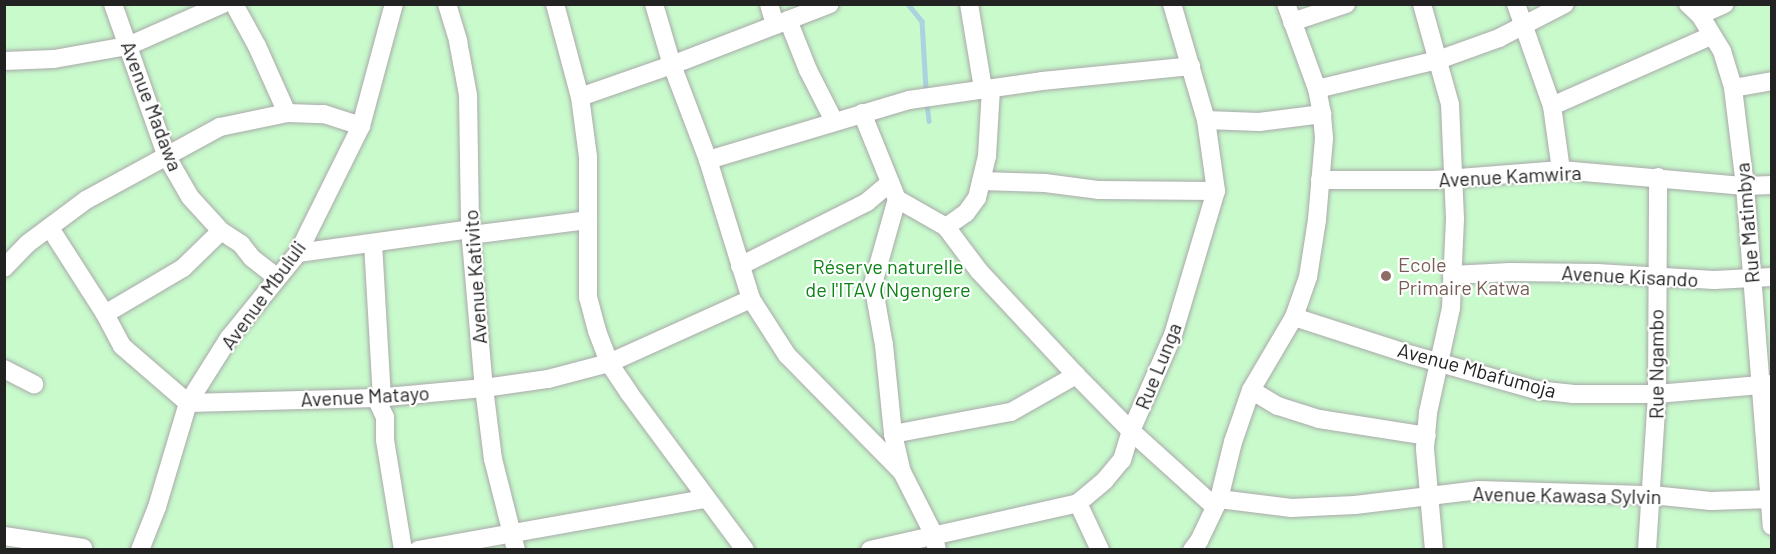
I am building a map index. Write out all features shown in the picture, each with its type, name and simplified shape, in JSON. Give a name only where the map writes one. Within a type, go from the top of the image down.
[{"type":"street","name":"Avenue Madawa","points":[[113,4],[167,157],[190,196],[221,231],[241,244],[252,258],[276,277]]},
{"type":"street","points":[[4,62],[54,59],[128,46],[223,4]]},
{"type":"street","points":[[234,4],[257,46],[287,113]]},
{"type":"street","name":"Avenue Mbululi","points":[[140,549],[157,507],[188,404],[229,338],[276,277],[298,253],[361,126],[394,4]]},
{"type":"street","name":"Avenue Kativito","points":[[447,4],[458,41],[468,96],[470,232],[484,388],[493,459],[515,542]]},
{"type":"street","points":[[555,4],[580,97],[588,157],[588,297],[609,363],[705,499],[744,549]]},
{"type":"street","points":[[654,4],[672,65],[708,160],[751,299],[787,355],[902,472]]},
{"type":"street","points":[[769,4],[808,70],[834,121]]},
{"type":"street","points":[[580,97],[672,65],[830,4]]},
{"type":"street","points":[[946,228],[966,213],[977,198],[987,156],[987,89],[969,4]]},
{"type":"street","name":"Rue Lunga","points":[[870,549],[935,541],[1078,503],[1106,480],[1122,460],[1131,431],[1173,335],[1216,191],[1206,120],[1172,4]]},
{"type":"street","points":[[1192,549],[1199,541],[1217,503],[1233,441],[1251,390],[1294,317],[1308,276],[1317,220],[1324,138],[1317,89],[1286,4]]},
{"type":"street","points":[[1292,22],[1346,4]]},
{"type":"street","points":[[1422,4],[1450,104],[1455,219],[1451,308],[1428,413],[1429,497],[1434,549]]},
{"type":"street","points":[[1516,4],[1552,106],[1561,170]]},
{"type":"street","points":[[1317,89],[1438,60],[1525,25],[1564,4]]},
{"type":"street","points":[[1694,10],[1725,4]]},
{"type":"street","name":"Rue Matimbya","points":[[1694,10],[1722,51],[1733,88],[1745,186],[1751,279],[1767,385],[1772,526]]},
{"type":"street","points":[[1552,106],[1711,36]]},
{"type":"street","points":[[708,160],[909,100],[1042,81],[1191,66]]},
{"type":"street","points":[[1733,88],[1772,81]]},
{"type":"street","points":[[4,268],[27,244],[86,200],[220,127],[287,113],[324,114],[361,126]]},
{"type":"street","points":[[862,113],[893,191],[946,228],[979,271],[1131,431],[1217,503]]},
{"type":"street","points":[[1206,120],[1259,122],[1322,114]]},
{"type":"street","name":"Avenue Kamwira","points":[[1320,180],[1360,182],[1561,170],[1745,186],[1772,185]]},
{"type":"street","name":"Rue Ngambo","points":[[1647,549],[1657,394],[1658,177]]},
{"type":"street","points":[[981,180],[1045,183],[1098,190],[1216,191]]},
{"type":"street","points":[[740,266],[893,191]]},
{"type":"street","points":[[893,191],[873,284],[884,345],[893,434],[902,472],[935,541]]},
{"type":"street","points":[[298,253],[588,220]]},
{"type":"street","points":[[50,228],[105,314],[122,346],[188,404]]},
{"type":"street","points":[[105,314],[183,268],[221,231]]},
{"type":"street","points":[[374,243],[379,398],[385,417],[386,449],[403,549]]},
{"type":"street","name":"Avenue Kisando","points":[[1452,275],[1586,273],[1656,278],[1751,279],[1772,277]]},
{"type":"street","name":"Avenue Matayo","points":[[188,404],[379,398],[548,379],[609,363],[751,299]]},
{"type":"street","name":"Avenue Mbafumoja","points":[[1294,317],[1536,390],[1572,394],[1657,394],[1767,385]]},
{"type":"street","points":[[4,369],[34,384]]},
{"type":"street","points":[[893,434],[1011,412],[1076,375]]},
{"type":"street","points":[[1251,390],[1278,406],[1319,419],[1427,436]]},
{"type":"street","name":"Avenue Kawasa Sylvin","points":[[1217,503],[1291,508],[1355,506],[1479,490],[1652,495],[1712,501],[1770,499]]},
{"type":"street","points":[[418,549],[515,542],[705,499]]},
{"type":"street","points":[[1078,503],[1100,549]]},
{"type":"street","points":[[4,536],[83,548]]},
{"type":"green space","name":"Réserve naturelle de l'ITAV (Ngengere","points":[[5,5],[1771,5],[1771,549],[5,549]]},
{"type":"waterway","points":[[908,4],[922,21],[926,89]]},
{"type":"waterway","points":[[927,104],[929,121]]},
{"type":"place","name":"Ecole Primaire Katwa","points":[[1386,276]]}]
